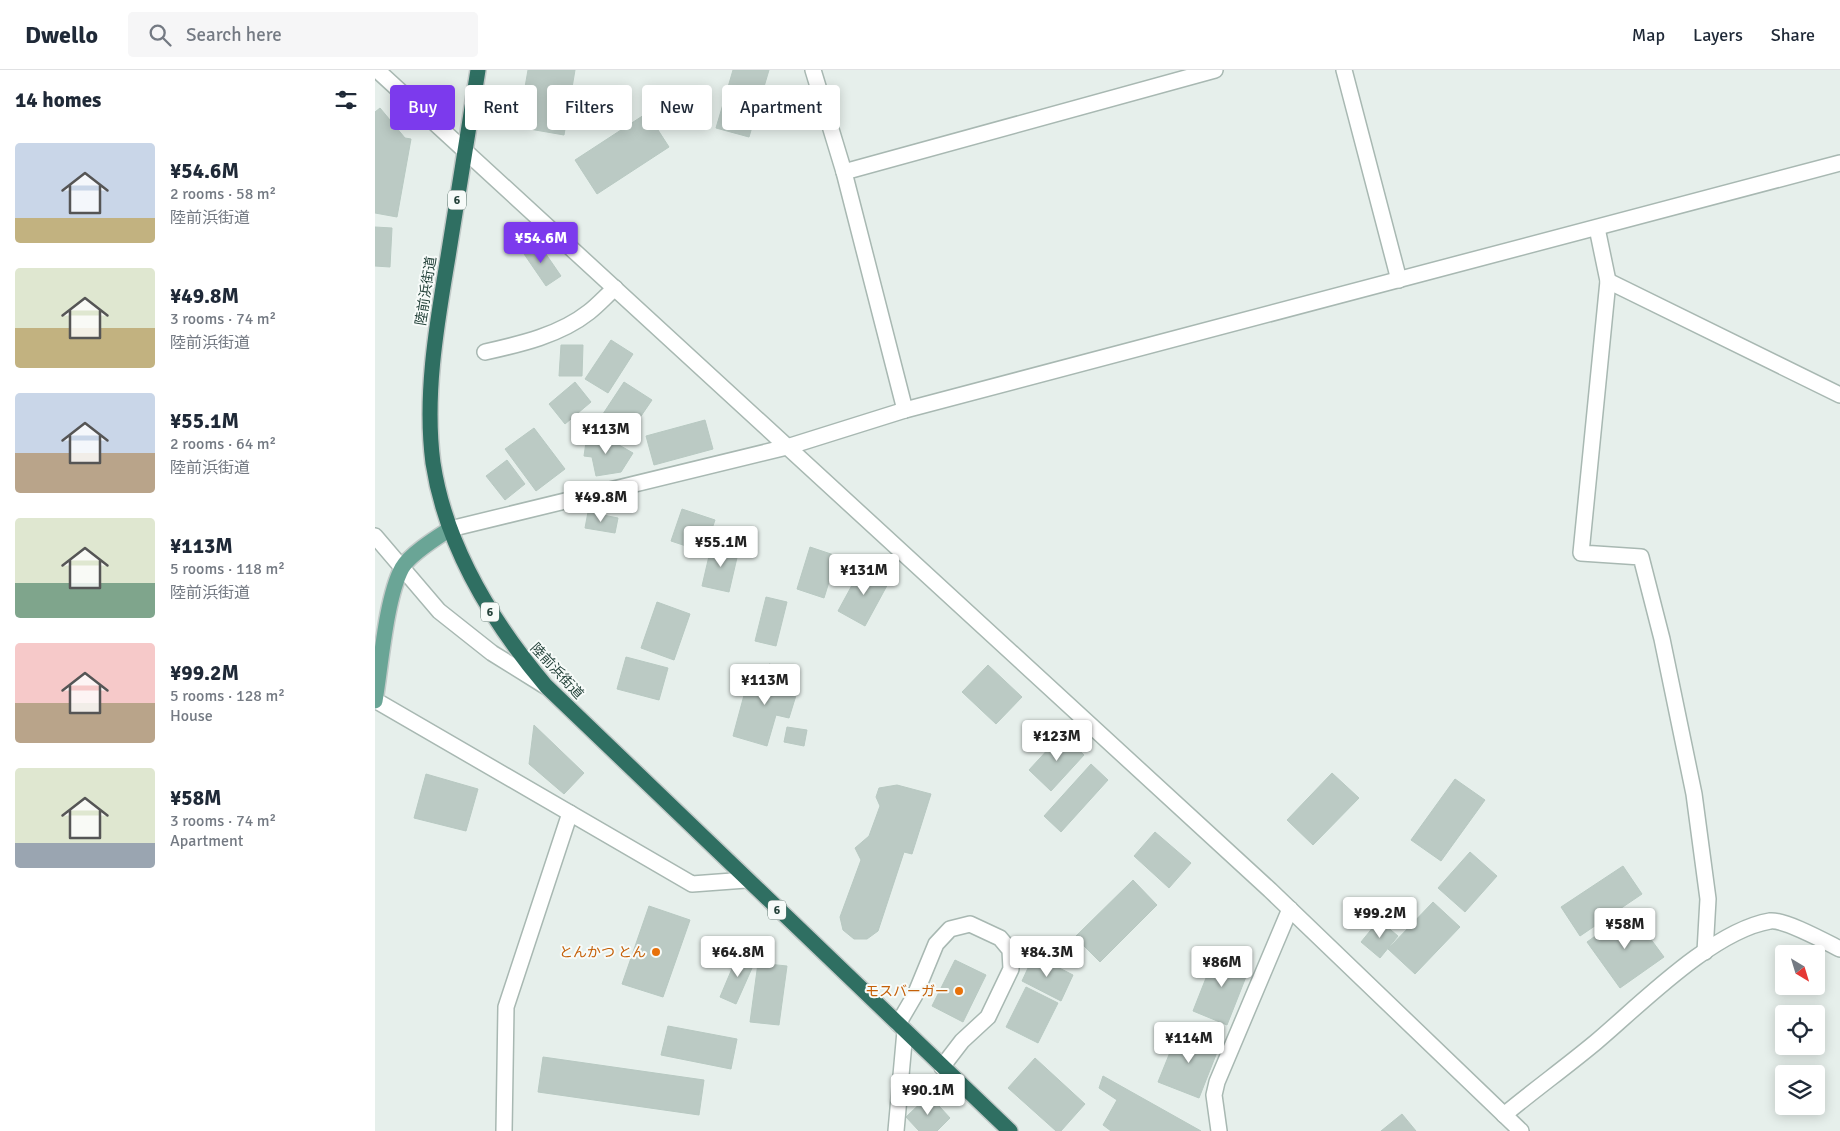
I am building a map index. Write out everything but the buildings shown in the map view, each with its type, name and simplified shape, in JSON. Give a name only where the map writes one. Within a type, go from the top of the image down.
[{"type":"highway","name":"陸前浜街道","points":[[478,70],[436,330],[432,391],[433,464],[450,529],[487,608],[515,650],[546,686],[746,880],[1010,1131]]},
{"type":"main road","points":[[375,700],[391,604],[403,567],[428,544],[450,529]]},
{"type":"street","points":[[377,70],[1290,909],[1521,1131]]},
{"type":"street","points":[[813,70],[844,172],[905,410]]},
{"type":"street","points":[[844,172],[1215,70]]},
{"type":"street","points":[[1343,70],[1399,280]]},
{"type":"street","points":[[450,529],[787,447],[905,410],[1840,163]]},
{"type":"street","points":[[1597,228],[1608,281],[1581,552],[1641,557],[1662,640],[1694,794],[1708,898],[1705,952]]},
{"type":"street","points":[[1608,281],[1840,395]]},
{"type":"street","points":[[485,352],[516,345],[559,331],[589,312],[615,288]]},
{"type":"street","points":[[375,536],[439,611],[492,652],[546,686]]},
{"type":"street","points":[[375,700],[692,884],[746,880]]},
{"type":"street","points":[[504,1131],[506,1007],[570,813]]},
{"type":"street","points":[[1219,1131],[1214,1095],[1217,1082],[1290,909]]},
{"type":"street","points":[[1503,1115],[1596,1041],[1649,995],[1733,933],[1771,921],[1807,932],[1840,949]]},
{"type":"street","points":[[895,1131],[901,1028],[936,944],[950,929],[970,924],[1001,938],[1010,950],[1011,969],[988,1017],[962,1041],[942,1067]]},
{"type":"place","name":"とんかつ とん","points":[[656,952]]},
{"type":"place","name":"モスバーガー","points":[[959,991]]}]
